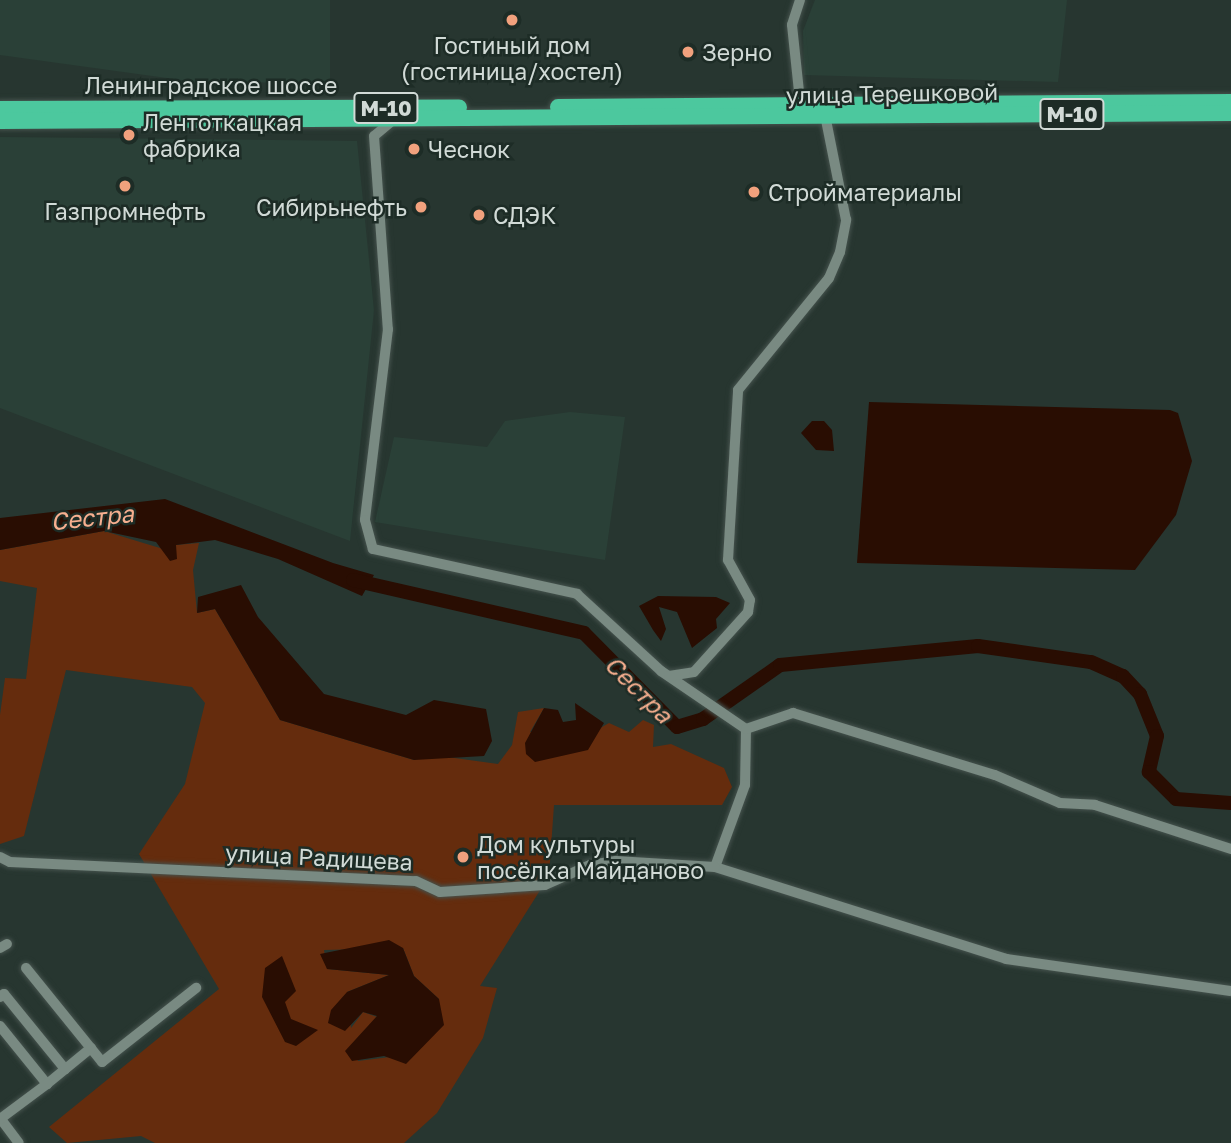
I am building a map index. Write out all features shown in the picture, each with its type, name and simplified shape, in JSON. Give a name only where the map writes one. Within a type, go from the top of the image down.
[{"type":"highway","name":"улица Терешковой","points":[[824,111],[1231,102]]},
{"type":"highway","name":"улица Терешковой","points":[[631,106],[801,111]]},
{"type":"highway","name":"Ленинградское шоссе","points":[[0,109],[631,106]]},
{"type":"highway","name":"улица Терешковой","points":[[554,117],[801,111],[1231,113]]},
{"type":"highway","name":"Ленинградское шоссе","points":[[0,121],[346,121],[554,117]]},
{"type":"street","points":[[800,0],[792,25],[801,111]]},
{"type":"street","points":[[671,678],[694,672],[748,612],[750,600],[728,560],[738,390],[830,278],[840,252],[846,220],[824,111]]},
{"type":"street","points":[[374,136],[394,120]]},
{"type":"street","points":[[346,121],[374,136]]},
{"type":"street","points":[[374,136],[388,329],[367,542],[386,555],[578,594],[671,678],[746,729]]},
{"type":"street","points":[[746,729],[793,713],[995,775],[1060,803],[1095,805],[1231,849]]},
{"type":"street","points":[[715,867],[745,785],[746,729]]},
{"type":"street","name":"улица Радищева","points":[[0,857],[10,862],[416,881],[440,892],[487,893],[545,885],[590,865],[616,861],[715,867],[1006,959],[1231,991]]},
{"type":"street","points":[[26,968],[102,1062],[196,988]]},
{"type":"street","points":[[0,997],[4,994],[65,1069]]},
{"type":"street","points":[[0,1026],[47,1084]]},
{"type":"street","points":[[19,1143],[0,1118],[91,1048]]},
{"type":"shaded area","points":[[0,0],[330,0],[330,82],[203,83],[0,55]]},
{"type":"shaded area","points":[[815,0],[1067,0],[1058,82],[804,75],[803,31]]},
{"type":"shaded area","points":[[0,137],[357,141],[374,310],[350,541],[0,408]]},
{"type":"shaded area","points":[[570,412],[625,417],[605,560],[375,522],[394,437],[487,447],[505,421]]},
{"type":"shaded area","points":[[104,531],[173,552],[176,545],[199,543],[193,570],[197,613],[215,609],[280,720],[414,760],[433,755],[498,764],[512,745],[518,712],[544,708],[530,732],[595,731],[609,723],[629,732],[643,720],[654,725],[653,747],[671,744],[724,768],[732,787],[722,805],[554,805],[549,876],[480,986],[497,988],[483,1038],[437,1113],[404,1143],[155,1143],[141,1136],[67,1143],[49,1127],[219,989],[139,854],[185,784],[205,703],[192,687],[66,670],[24,836],[0,844],[0,715],[5,678],[26,679],[37,588],[0,581],[0,550]],"holes":[[[403,948],[414,976],[439,999],[390,1057],[358,1061],[353,1043],[377,1017],[363,1012],[351,1028],[347,992],[389,975],[327,969],[324,950]]]},
{"type":"water","points":[[869,402],[1170,410],[1178,413],[1192,461],[1176,515],[1135,570],[857,563]]},
{"type":"water","points":[[812,421],[824,421],[832,430],[834,451],[816,450],[801,433]]},
{"type":"water","points":[[165,499],[333,563],[374,575],[362,596],[278,559],[215,540],[176,545],[177,559],[170,561],[156,542],[104,531],[0,550],[0,518]]},
{"type":"water","points":[[241,585],[258,617],[324,694],[406,715],[434,700],[486,709],[492,741],[484,756],[414,760],[280,720],[215,609],[197,613],[198,597]]},
{"type":"water","points":[[658,596],[716,597],[730,603],[716,619],[717,628],[692,648],[677,612],[659,607],[666,629],[661,641],[653,630],[639,606]]},
{"type":"water","points":[[575,703],[604,723],[588,750],[535,762],[526,754],[525,743],[544,708],[558,710],[563,722],[576,720]]},
{"type":"water","points":[[389,940],[403,948],[414,976],[439,999],[444,1025],[406,1064],[384,1056],[352,1061],[345,1051],[377,1016],[363,1012],[345,1031],[328,1023],[331,1010],[347,992],[389,975],[327,969],[320,954]]},
{"type":"water","points":[[282,956],[296,991],[285,1002],[291,1019],[318,1030],[296,1046],[285,1042],[262,997],[265,968]]},
{"type":"waterway","name":"Сестра","points":[[353,580],[584,633],[677,727],[703,719],[780,665],[978,646],[1091,662],[1123,676],[1140,694],[1157,736],[1149,772],[1176,799],[1231,803]]},
{"type":"place","name":"Гостиный дом (гостиница/хостел)","points":[[512,20]]},
{"type":"place","name":"Зерно","points":[[688,52]]},
{"type":"place","name":"Лентоткацкая фабрика","points":[[129,135]]},
{"type":"place","name":"Чеснок","points":[[414,149]]},
{"type":"place","name":"Газпромнефть","points":[[125,186]]},
{"type":"place","name":"Стройматериалы","points":[[754,192]]},
{"type":"place","name":"Сибирьнефть","points":[[421,207]]},
{"type":"place","name":"СДЭК","points":[[479,215]]},
{"type":"place","name":"Дом культуры посёлка Майданово","points":[[463,857]]}]
